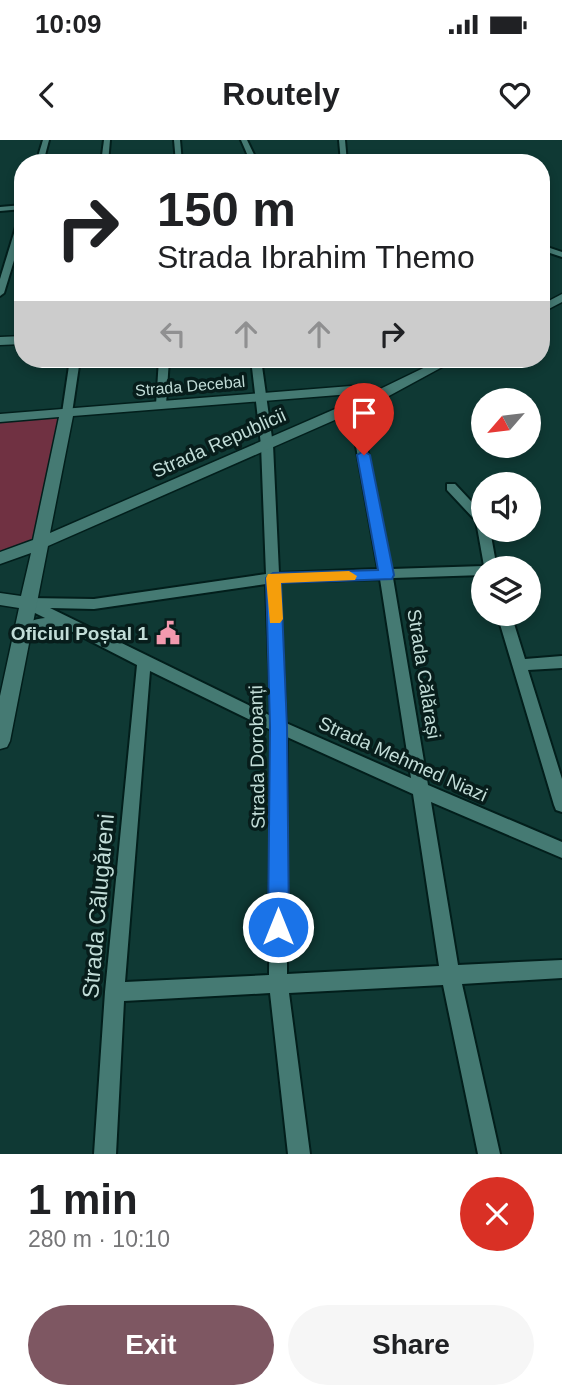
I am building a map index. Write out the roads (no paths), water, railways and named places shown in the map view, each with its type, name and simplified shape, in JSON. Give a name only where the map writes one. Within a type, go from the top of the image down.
[{"type":"main road","name":"Strada Republicii","points":[[0,558],[40,544],[355,407],[433,368]]},
{"type":"main road","name":"Strada Decebal","points":[[0,418],[351,390],[382,394]]},
{"type":"main road","points":[[0,741],[67,413]]},
{"type":"main road","name":"Strada Mehmed Niazi","points":[[0,599],[28,603]]},
{"type":"street","points":[[0,293],[14,247]]},
{"type":"street","points":[[67,413],[74,368]]},
{"type":"street","points":[[161,405],[163,368]]},
{"type":"street","name":"Strada Dorobanți","points":[[257,368],[267,445],[279,727],[278,983],[299,1154]]},
{"type":"street","name":"Strada Călărași","points":[[355,407],[386,575],[450,974],[489,1154]]},
{"type":"street","points":[[451,487],[471,508]]},
{"type":"street","points":[[28,603],[94,604],[273,578],[471,571]]},
{"type":"street","name":"Strada Mehmed Niazi","points":[[28,603],[279,727],[422,792],[562,849]]},
{"type":"street","points":[[22,632],[38,624],[62,621]]},
{"type":"street","points":[[507,626],[562,805]]},
{"type":"street","name":"Strada Călugăreni","points":[[105,1154],[115,992],[144,662]]},
{"type":"street","points":[[518,666],[562,662]]},
{"type":"street","points":[[115,992],[562,969]]},
{"type":"place","name":"Oficiul Poștal 1","points":[[168,633]]}]
